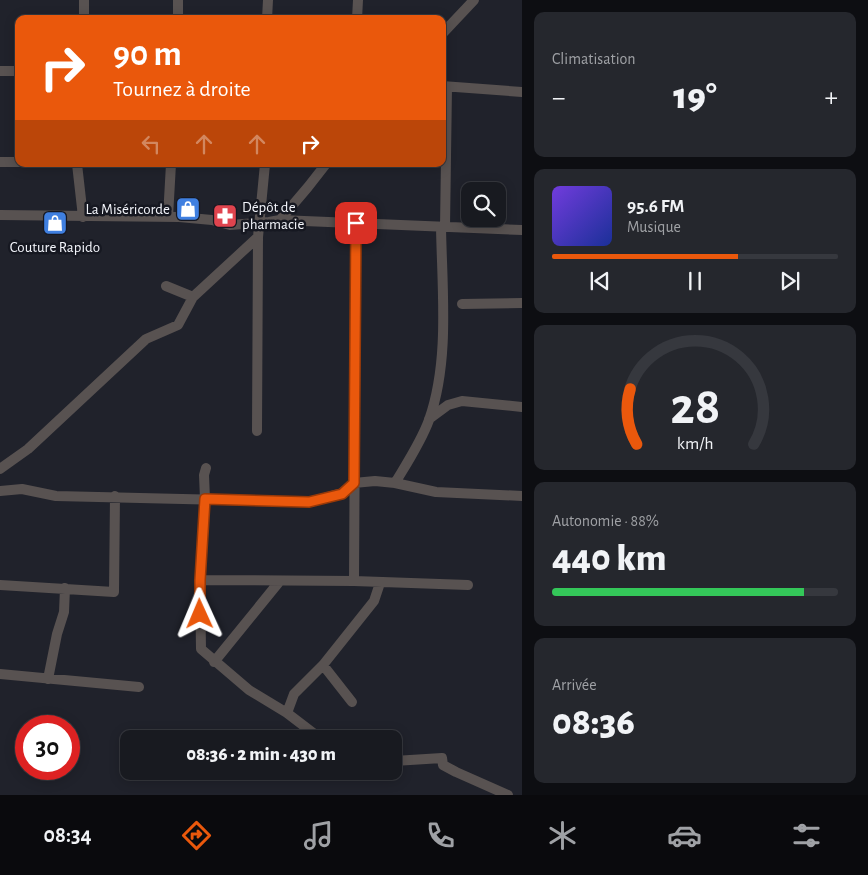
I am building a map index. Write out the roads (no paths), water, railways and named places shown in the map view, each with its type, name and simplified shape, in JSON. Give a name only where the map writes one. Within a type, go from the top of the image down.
[{"type":"street","points":[[84,0],[84,15]]},
{"type":"street","points":[[178,0],[178,15]]},
{"type":"street","points":[[267,15],[268,0]]},
{"type":"street","points":[[358,0],[358,15]]},
{"type":"street","points":[[446,30],[474,0]]},
{"type":"street","points":[[0,70],[15,71]]},
{"type":"street","points":[[446,86],[522,92]]},
{"type":"street","points":[[0,162],[15,162]]},
{"type":"street","points":[[78,167],[84,217]]},
{"type":"street","points":[[168,217],[171,167]]},
{"type":"street","points":[[257,431],[258,237],[265,167]]},
{"type":"street","points":[[280,220],[324,167]]},
{"type":"street","points":[[395,484],[416,448],[429,419],[442,354],[444,167]]},
{"type":"street","points":[[0,215],[168,217],[212,220],[230,225],[280,220],[522,230]]},
{"type":"street","points":[[354,581],[356,223]]},
{"type":"street","points":[[0,469],[28,449],[146,339],[178,325],[193,297],[258,237]]},
{"type":"street","points":[[166,286],[193,297]]},
{"type":"street","points":[[462,304],[522,303]]},
{"type":"street","points":[[429,419],[448,405],[462,401],[522,407]]},
{"type":"street","points":[[206,468],[204,475],[205,499],[200,580],[201,649],[249,690],[309,730]]},
{"type":"street","points":[[0,491],[22,489],[56,496],[309,502],[342,494],[354,483],[375,481],[436,492],[522,496]]},
{"type":"street","points":[[0,585],[114,592],[115,496]]},
{"type":"street","points":[[200,580],[354,581],[468,585]]},
{"type":"street","points":[[214,662],[279,582]]},
{"type":"street","points":[[287,714],[294,694],[323,665],[374,601],[380,583]]},
{"type":"street","points":[[48,679],[56,634],[64,612],[65,588]]},
{"type":"street","points":[[323,665],[352,702]]},
{"type":"street","points":[[0,674],[139,687]]},
{"type":"street","points":[[402,760],[442,758],[444,765],[456,772],[508,795]]},
{"type":"place","name":"La Miséricorde","points":[[188,209]]},
{"type":"place","name":"Dépôt de pharmacie","points":[[225,216]]},
{"type":"place","name":"Couture Rapido","points":[[55,223]]}]
